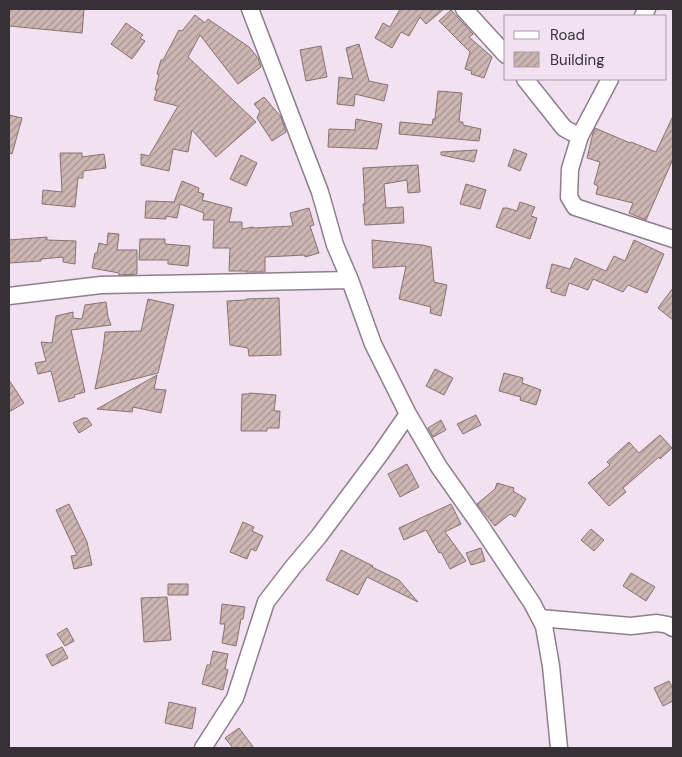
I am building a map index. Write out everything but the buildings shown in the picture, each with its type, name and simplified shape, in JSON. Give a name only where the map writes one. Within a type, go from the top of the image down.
[{"type":"street","points":[[250,9],[320,192],[335,245],[373,344],[408,414],[439,466],[532,603],[544,626],[551,666],[559,748]]},
{"type":"street","points":[[464,9],[504,53]]},
{"type":"street","points":[[526,80],[564,128],[580,136]]},
{"type":"street","points":[[609,80],[580,136],[570,169],[569,197],[575,206],[673,239]]},
{"type":"street","points":[[9,296],[101,286],[350,280]]},
{"type":"street","points":[[203,748],[235,698],[266,602],[319,536],[408,414]]},
{"type":"street","points":[[540,618],[631,626],[657,623],[673,628]]}]
